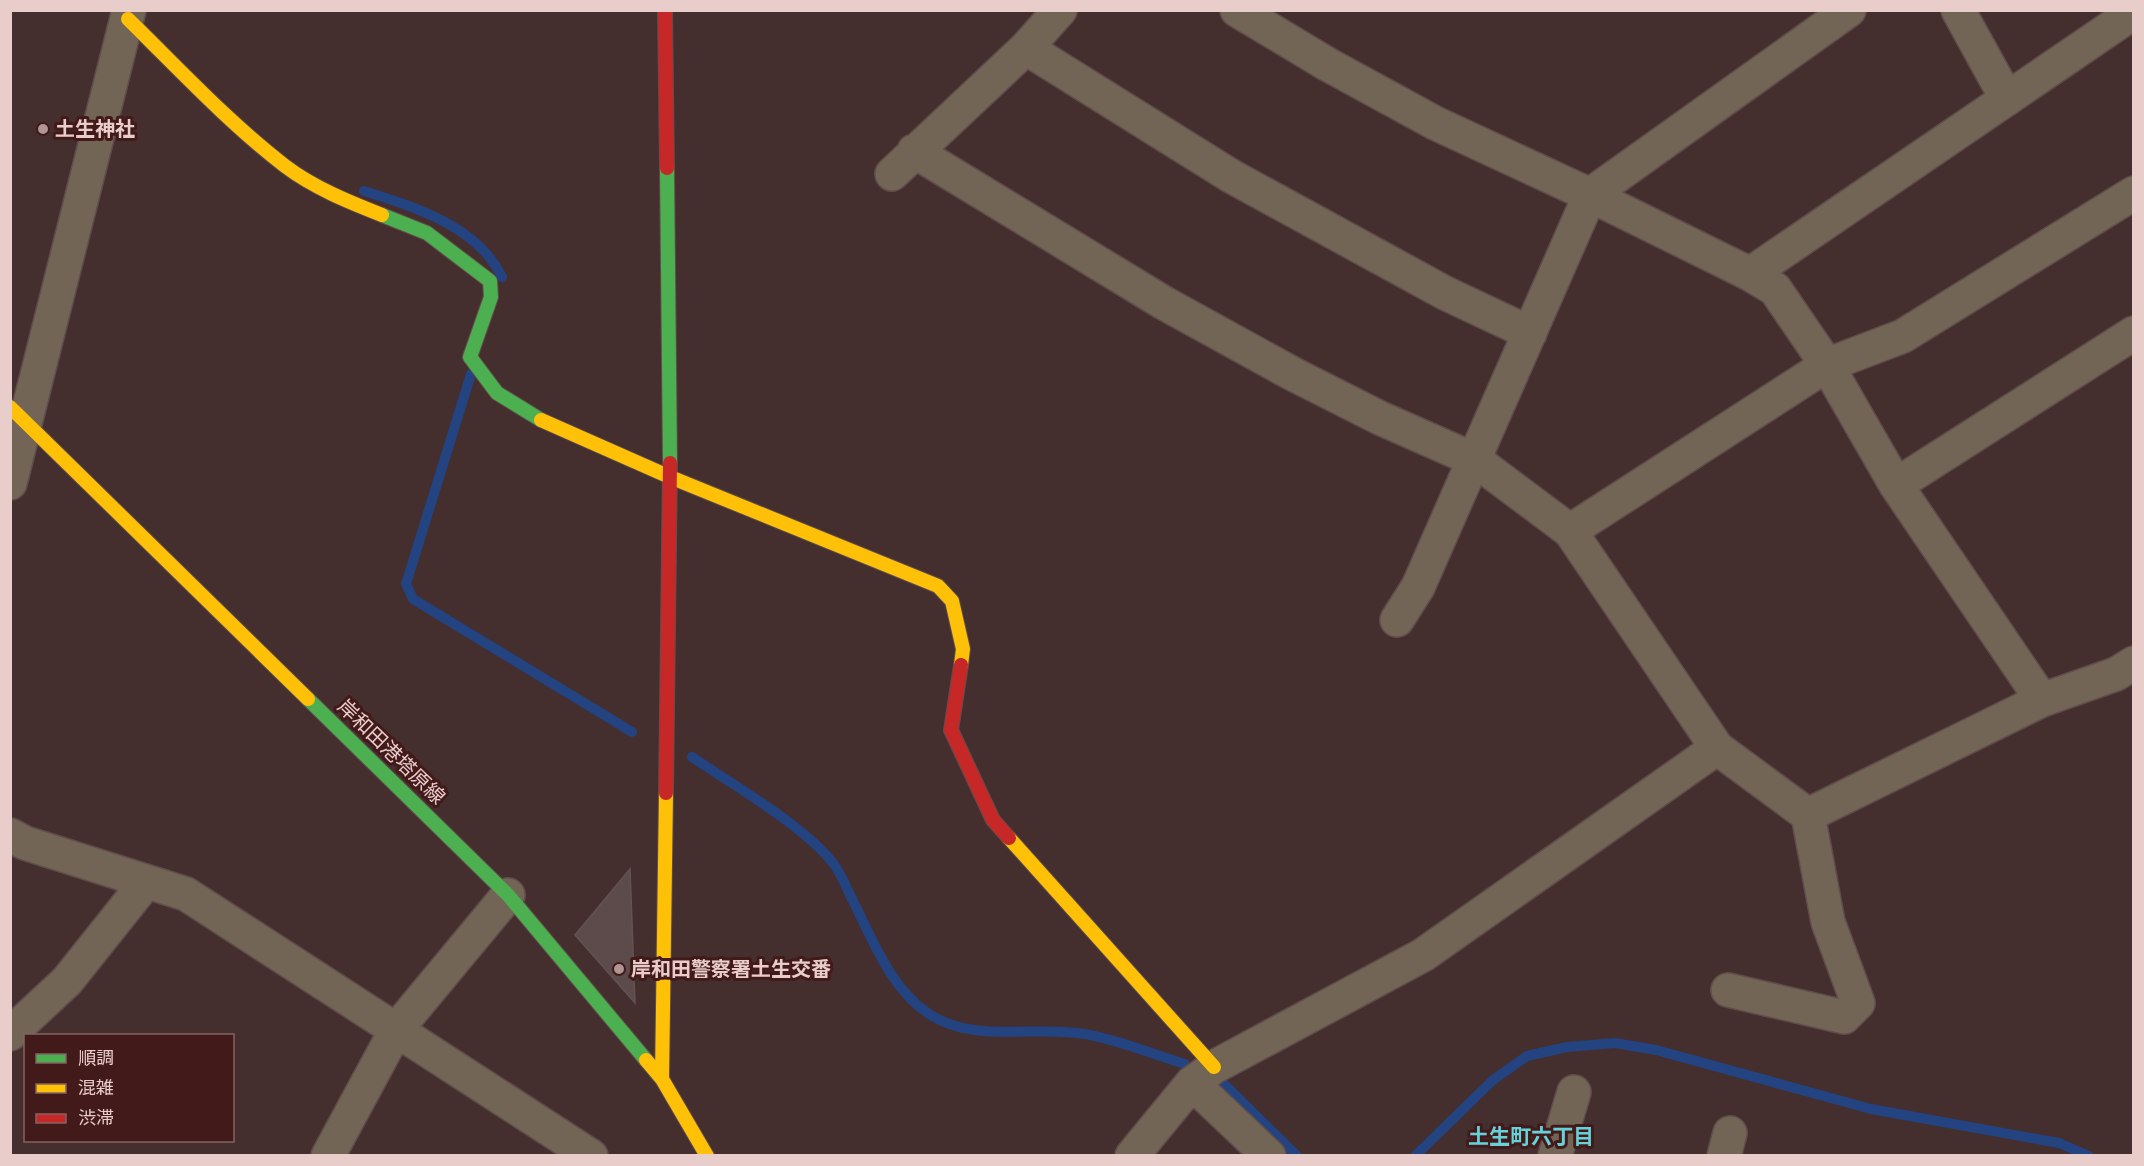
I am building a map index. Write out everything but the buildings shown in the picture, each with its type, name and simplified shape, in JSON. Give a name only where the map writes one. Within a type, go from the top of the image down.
[{"type":"street","points":[[662,1079],[670,477],[665,10]]},
{"type":"street","points":[[892,174],[1026,48],[1060,10]]},
{"type":"street","points":[[1237,10],[1327,64],[1436,123],[1590,195],[1750,274],[1775,290],[1827,365],[1896,484],[2042,700]]},
{"type":"street","points":[[1397,620],[1418,587],[1590,195],[1849,10]]},
{"type":"street","points":[[1958,10],[2007,99]]},
{"type":"street","points":[[1750,274],[2133,12]]},
{"type":"street","points":[[128,15],[215,105],[286,167],[337,197],[428,233],[490,281],[491,297],[470,357],[497,393],[542,421],[670,477],[938,586],[952,601],[963,649],[951,730],[993,820],[1269,1155]]},
{"type":"street","points":[[10,483],[17,413],[128,15]]},
{"type":"street","points":[[1026,48],[1231,176],[1445,293],[1530,333]]},
{"type":"street","points":[[914,151],[1164,303],[1293,374],[1475,460],[1570,531],[1717,748],[1808,816],[1828,922],[1858,1003],[1844,1017],[1728,990]]},
{"type":"street","points":[[1570,531],[1827,365],[1903,336],[2133,193]]},
{"type":"street","points":[[1896,484],[2133,333]]},
{"type":"street","name":"岸和田港塔原線","points":[[17,413],[508,895],[662,1079],[707,1155]]},
{"type":"street","points":[[1808,816],[2042,700],[2116,674],[2133,663]]},
{"type":"street","points":[[1132,1155],[1203,1075],[1423,955],[1717,748]]},
{"type":"street","points":[[10,835],[25,843],[186,894],[591,1155]]},
{"type":"street","points":[[10,1034],[67,981],[146,882]]},
{"type":"street","points":[[328,1155],[396,1030],[508,895]]},
{"type":"street","points":[[1555,1155],[1574,1092]]},
{"type":"waterway","points":[[364,191],[423,212],[461,232],[491,259],[502,277]]},
{"type":"waterway","points":[[471,374],[406,584],[413,599],[632,732]]},
{"type":"waterway","points":[[692,757],[786,820],[804,834],[833,863],[882,960],[903,990],[929,1014],[965,1029],[1085,1034],[1123,1043],[1185,1064]]},
{"type":"waterway","points":[[1415,1156],[1493,1080],[1527,1056],[1567,1047],[1615,1043],[1656,1050],[1871,1109],[2059,1143],[2089,1156]]},
{"type":"waterway","points":[[1220,1080],[1297,1156]]},
{"type":"traffic: fast","points":[[667,168],[670,463]]},
{"type":"traffic: fast","points":[[382,215],[427,233],[490,281],[491,297],[470,357],[497,393],[541,420]]},
{"type":"traffic: fast","points":[[308,699],[508,895],[646,1060]]},
{"type":"traffic: slow","points":[[128,19],[224,113],[285,166],[320,188],[382,215]]},
{"type":"traffic: slow","points":[[10,407],[308,699]]},
{"type":"traffic: slow","points":[[541,420],[670,477],[938,586],[952,601],[963,649],[961,665]]},
{"type":"traffic: slow","points":[[662,1079],[666,793]]},
{"type":"traffic: slow","points":[[1009,838],[1214,1067]]},
{"type":"traffic: slow","points":[[646,1060],[662,1079],[707,1156]]},
{"type":"traffic: jam","points":[[665,10],[667,168]]},
{"type":"traffic: jam","points":[[666,793],[670,463]]},
{"type":"traffic: jam","points":[[961,665],[951,730],[993,820],[1009,838]]},
{"type":"place","name":"土生神社","points":[[43,129]]},
{"type":"place","name":"岸和田警察署土生交番","points":[[619,969]]},
{"type":"district","name":"土生町六丁目","points":[[1531,1137]]}]
